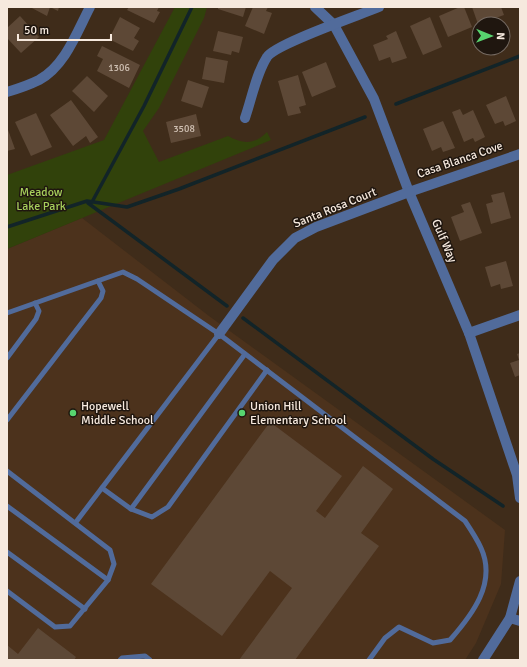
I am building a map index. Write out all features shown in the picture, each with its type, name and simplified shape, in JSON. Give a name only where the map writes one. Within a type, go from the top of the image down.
[{"type":"street","points":[[7,92],[39,80],[51,71],[61,60],[90,7]]},
{"type":"street","name":"Gulf Way","points":[[316,7],[334,25],[374,99],[409,192],[469,333],[517,475],[520,498]]},
{"type":"street","points":[[245,118],[261,70],[267,56],[272,51],[296,39],[379,7]]},
{"type":"street","name":"Casa Blanca Cove","points":[[409,192],[520,154]]},
{"type":"street","name":"Santa Rosa Court","points":[[219,334],[274,260],[295,238],[316,227],[409,192]]},
{"type":"street","points":[[469,333],[520,315]]},
{"type":"street","points":[[483,660],[510,618],[520,581]]},
{"type":"street","points":[[510,618],[520,621]]},
{"type":"lane","points":[[7,313],[123,272],[137,279],[219,334],[466,522],[482,549],[487,574],[482,595],[468,619],[450,640],[433,643],[399,627],[385,638],[369,660]]},
{"type":"lane","points":[[7,420],[100,298],[103,291],[98,281]]},
{"type":"lane","points":[[7,358],[36,319],[39,311],[35,303]]},
{"type":"lane","points":[[76,522],[219,334]]},
{"type":"lane","points":[[130,509],[245,354]]},
{"type":"lane","points":[[102,488],[130,509],[152,516],[168,507],[267,370]]},
{"type":"lane","points":[[7,471],[76,522],[110,550],[114,564],[108,580],[70,626],[55,627],[7,592]]},
{"type":"lane","points":[[7,506],[108,580]]},
{"type":"lane","points":[[7,552],[85,609]]},
{"type":"lane","points":[[120,660],[122,658],[145,656],[150,660]]},
{"type":"shaded area","name":"Union Hill Elementary School","points":[[82,218],[209,316],[505,530],[501,584],[476,643],[465,660],[7,660],[7,249]]},
{"type":"green space","name":"Meadow Lake Park","points":[[175,7],[207,7],[204,18],[159,108],[143,131],[159,162],[228,136],[238,141],[248,142],[258,139],[267,132],[271,140],[7,249],[7,175],[104,140]]},
{"type":"building","points":[[30,7],[50,7],[47,16]]},
{"type":"building","points":[[50,7],[59,7],[58,11]]},
{"type":"building","points":[[129,7],[159,7],[157,11],[160,12],[154,23],[127,10]]},
{"type":"building","points":[[218,7],[246,7],[243,17],[218,9]]},
{"type":"building","points":[[253,7],[268,7],[266,11],[272,13],[264,34],[245,26]]},
{"type":"building","points":[[460,7],[464,7],[471,27],[448,37],[439,16]]},
{"type":"building","points":[[472,7],[501,7],[504,15],[501,16],[475,16]]},
{"type":"building","points":[[20,16],[39,37],[21,53],[7,38],[7,28]]},
{"type":"building","points":[[120,17],[140,28],[134,38],[139,41],[133,51],[109,39]]},
{"type":"building","points":[[430,17],[442,47],[423,55],[410,26]]},
{"type":"building","points":[[218,31],[243,37],[239,53],[232,51],[231,55],[213,51]]},
{"type":"building","points":[[396,31],[407,58],[392,63],[390,57],[379,61],[373,45],[388,39],[386,36]]},
{"type":"building","points":[[102,46],[140,65],[129,88],[97,71],[103,59],[97,56]]},
{"type":"building","points":[[206,57],[228,61],[224,83],[202,79]]},
{"type":"building","points":[[326,62],[336,87],[312,97],[302,72]]},
{"type":"building","points":[[298,75],[306,105],[299,107],[301,113],[288,116],[278,81]]},
{"type":"building","points":[[87,76],[108,96],[94,112],[72,91]]},
{"type":"building","points":[[188,80],[209,87],[202,108],[181,101]]},
{"type":"building","points":[[506,96],[516,121],[505,126],[503,121],[495,124],[486,105]]},
{"type":"building","points":[[71,100],[98,137],[90,143],[86,136],[73,146],[50,115]]},
{"type":"building","points":[[460,109],[463,115],[473,110],[485,137],[475,142],[473,138],[464,142],[452,112]]},
{"type":"building","points":[[36,113],[52,147],[31,156],[15,122]]},
{"type":"building","points":[[196,114],[201,136],[171,143],[166,122]]},
{"type":"building","points":[[443,121],[455,148],[443,152],[441,147],[432,151],[423,129]]},
{"type":"building","points":[[7,127],[15,149],[7,151]]},
{"type":"building","points":[[504,192],[511,218],[491,224],[486,204],[493,202],[491,195]]},
{"type":"building","points":[[470,202],[482,233],[460,241],[451,217],[464,212],[461,205]]},
{"type":"building","points":[[506,261],[513,286],[501,289],[500,284],[491,287],[485,267]]},
{"type":"building","points":[[520,353],[520,375],[515,377],[510,363],[519,360],[517,354]]},
{"type":"building","points":[[270,422],[342,476],[316,511],[325,518],[363,466],[393,489],[361,533],[379,546],[295,660],[239,660],[292,588],[270,571],[222,636],[151,584]]},
{"type":"building","points":[[38,628],[76,657],[74,660],[7,660],[7,645],[18,654]]},
{"type":"waterway","points":[[92,202],[144,106],[192,7]]},
{"type":"waterway","points":[[396,104],[520,56]]},
{"type":"waterway","points":[[7,227],[87,201],[127,207],[179,189],[365,117]]},
{"type":"waterway","points":[[88,203],[227,306]]},
{"type":"waterway","points":[[243,318],[433,459],[503,506]]},
{"type":"place","name":"Hopewell Middle School","points":[[73,413]]},
{"type":"place","name":"Union Hill Elementary School","points":[[242,413]]}]
